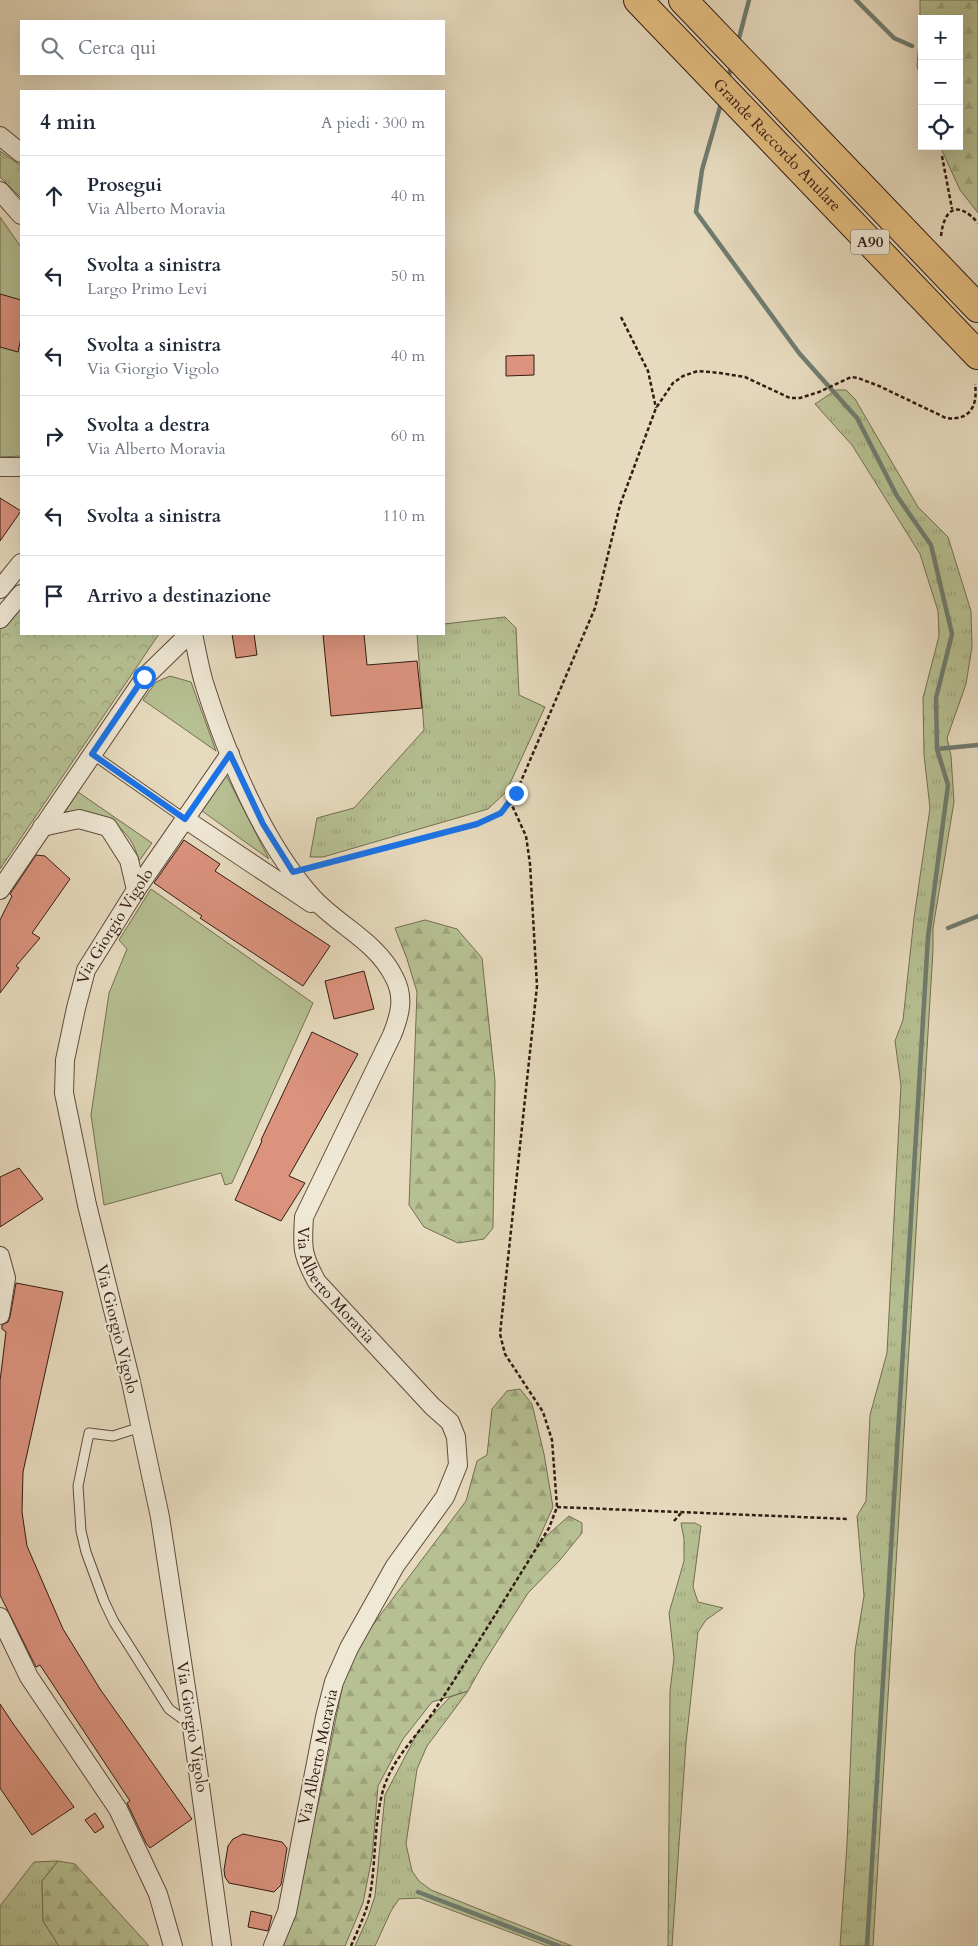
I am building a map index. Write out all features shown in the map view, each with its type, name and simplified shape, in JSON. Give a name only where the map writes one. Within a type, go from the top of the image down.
[{"type":"highway","name":"Grande Raccordo Anulare","points":[[638,0],[978,355]]},
{"type":"highway","name":"Grande Raccordo Anulare","points":[[688,5],[782,101],[978,308]]},
{"type":"street","points":[[0,136],[20,153]]},
{"type":"street","points":[[0,191],[20,214]]},
{"type":"street","points":[[0,467],[20,467]]},
{"type":"street","points":[[0,589],[20,564]]},
{"type":"street","points":[[0,619],[20,595]]},
{"type":"street","name":"Via Alberto Moravia","points":[[0,890],[144,677],[190,635]]},
{"type":"street","name":"Via Alberto Moravia","points":[[191,635],[205,688],[230,754],[263,824],[293,872],[313,898],[336,920],[370,946],[389,966],[400,991],[401,1005],[392,1035],[304,1217],[302,1247],[306,1261],[317,1282],[432,1406],[450,1422],[456,1437],[458,1465],[445,1497],[395,1566],[349,1648],[334,1682],[324,1717],[287,1912],[273,1946]]},
{"type":"street","name":"Via Giorgio Vigolo","points":[[222,1946],[192,1726],[160,1517],[87,1205],[64,1093],[66,1060],[76,1008],[86,970],[136,890],[230,754]]},
{"type":"street","points":[[42,827],[79,819],[108,827],[129,860],[136,890]]},
{"type":"street","points":[[185,819],[336,920]]},
{"type":"street","points":[[0,1256],[6,1278],[0,1315]]},
{"type":"street","points":[[0,1617],[30,1677],[118,1809],[158,1894],[173,1946]]},
{"type":"lane","points":[[92,754],[185,819]]},
{"type":"lane","points":[[140,1427],[113,1436],[89,1433],[78,1486],[81,1531],[89,1560],[114,1622],[169,1709],[192,1726]]},
{"type":"path","points":[[942,156],[952,209]]},
{"type":"path","points":[[941,236],[944,218],[952,209],[958,209],[972,216],[978,223]]},
{"type":"path","points":[[621,316],[648,371],[656,408]]},
{"type":"path","points":[[293,872],[477,824],[501,813],[516,793],[595,608],[620,505],[656,408],[673,383],[683,376],[698,371],[745,377],[790,398],[800,398],[819,392],[851,377],[880,386],[946,418],[954,419],[963,418],[970,412],[975,403],[974,384]]},
{"type":"path","points":[[351,1946],[367,1909],[371,1889],[377,1822],[384,1788],[404,1749],[447,1692],[549,1528],[557,1507],[552,1440],[543,1412],[505,1354],[500,1334],[536,986],[530,864],[526,836],[510,801]]},
{"type":"path","points":[[557,1507],[849,1519]]},
{"type":"path","points":[[674,1521],[682,1512]]},
{"type":"green space","points":[[920,0],[978,0],[978,213],[960,190],[942,150],[963,150],[963,15],[920,15]]},
{"type":"green space","points":[[0,151],[20,165],[20,197],[0,177]]},
{"type":"green space","points":[[0,217],[20,246],[20,456],[0,457]]},
{"type":"green space","points":[[836,390],[846,390],[855,399],[918,507],[948,537],[971,611],[972,647],[966,684],[947,738],[951,756],[954,802],[933,928],[873,1946],[840,1946],[847,1844],[855,1651],[864,1596],[857,1516],[866,1501],[870,1415],[887,1353],[901,1085],[895,1041],[903,1020],[914,918],[930,808],[924,755],[923,698],[939,636],[938,611],[920,554],[852,445],[815,404]]},
{"type":"green space","points":[[20,598],[20,635],[158,635],[0,869],[0,616]]},
{"type":"green space","points":[[505,617],[516,628],[519,695],[545,707],[506,792],[488,809],[323,857],[310,857],[317,818],[354,808],[424,730],[417,635],[445,635],[445,624]]},
{"type":"green space","points":[[170,676],[191,682],[216,751],[143,700],[156,682]]},
{"type":"green space","points":[[226,775],[269,859],[202,811]]},
{"type":"green space","points":[[78,792],[152,843],[139,861],[129,838],[112,822],[90,813],[78,811],[65,812]]},
{"type":"green space","points":[[151,889],[313,1003],[232,1183],[225,1185],[221,1173],[104,1205],[91,1115],[109,993],[127,949],[119,940]]},
{"type":"green space","points":[[425,920],[457,929],[482,958],[495,1081],[493,1228],[484,1239],[458,1243],[424,1227],[409,1205],[417,992],[395,928]]},
{"type":"green space","points":[[520,1389],[532,1404],[544,1454],[553,1507],[536,1545],[569,1516],[582,1523],[582,1533],[560,1560],[528,1593],[468,1691],[432,1702],[403,1739],[378,1786],[372,1857],[363,1903],[345,1946],[281,1946],[301,1878],[323,1783],[348,1658],[466,1501],[477,1461],[487,1455],[492,1409],[507,1391]]},
{"type":"green space","points":[[681,1523],[695,1523],[701,1526],[693,1587],[698,1602],[723,1608],[706,1620],[698,1632],[686,1743],[672,1946],[668,1946],[670,1691],[674,1658],[669,1613],[684,1561],[684,1539]]},
{"type":"green space","points":[[468,1691],[427,1746],[417,1769],[406,1844],[412,1871],[419,1881],[431,1890],[572,1946],[547,1946],[419,1898],[399,1899],[391,1911],[375,1946],[355,1946],[375,1896],[385,1795],[419,1730],[450,1697]]},
{"type":"green space","points":[[58,1861],[42,1881],[43,1921],[59,1946],[0,1946],[0,1906],[34,1862]]},
{"type":"green space","points":[[58,1861],[75,1864],[149,1946],[59,1946],[43,1921],[42,1881]]},
{"type":"building","points":[[0,294],[20,300],[20,343],[18,352],[0,347]]},
{"type":"building","points":[[534,355],[534,375],[506,376],[506,356]]},
{"type":"building","points":[[0,498],[20,510],[20,512],[0,541]]},
{"type":"building","points":[[232,635],[254,635],[257,655],[236,658]]},
{"type":"building","points":[[323,635],[364,635],[367,665],[417,661],[422,708],[331,716]]},
{"type":"building","points":[[184,840],[220,864],[215,871],[330,946],[303,986],[200,918],[202,916],[154,883]]},
{"type":"building","points":[[36,855],[45,856],[70,879],[32,933],[40,938],[16,966],[19,968],[0,993],[0,920],[12,896],[10,894]]},
{"type":"building","points":[[364,971],[374,1009],[334,1019],[325,981]]},
{"type":"building","points":[[312,1032],[358,1054],[289,1176],[305,1183],[281,1221],[235,1200]]},
{"type":"building","points":[[19,1168],[43,1199],[0,1227],[0,1177]]},
{"type":"building","points":[[16,1283],[63,1292],[23,1472],[22,1512],[27,1546],[63,1629],[100,1689],[192,1819],[150,1848],[127,1803],[130,1801],[40,1665],[36,1667],[0,1595],[0,1381],[6,1332],[2,1329],[2,1325],[8,1322],[10,1317]]},
{"type":"building","points":[[0,1704],[74,1807],[32,1835],[0,1788]]},
{"type":"building","points":[[95,1813],[104,1827],[95,1833],[85,1820]]},
{"type":"building","points":[[243,1834],[282,1842],[287,1848],[281,1885],[274,1892],[229,1883],[225,1877],[224,1870],[228,1846],[233,1839]]},
{"type":"building","points":[[251,1911],[272,1916],[268,1931],[248,1927]]},
{"type":"waterway","points":[[738,42],[749,0]]},
{"type":"waterway","points":[[856,0],[894,38],[912,46]]},
{"type":"waterway","points":[[727,81],[732,64]]},
{"type":"waterway","points":[[722,100],[702,170],[696,212],[799,353],[857,418],[897,496],[931,545],[952,634],[936,698],[937,749],[948,785],[928,937],[867,1946]]},
{"type":"waterway","points":[[937,749],[978,745]]},
{"type":"waterway","points":[[948,928],[978,916]]},
{"type":"waterway","points":[[418,1892],[559,1946]]},
{"type":"route","points":[[144,677],[92,754],[185,819],[230,754],[263,824],[293,872],[477,824],[501,813],[516,793]]}]
